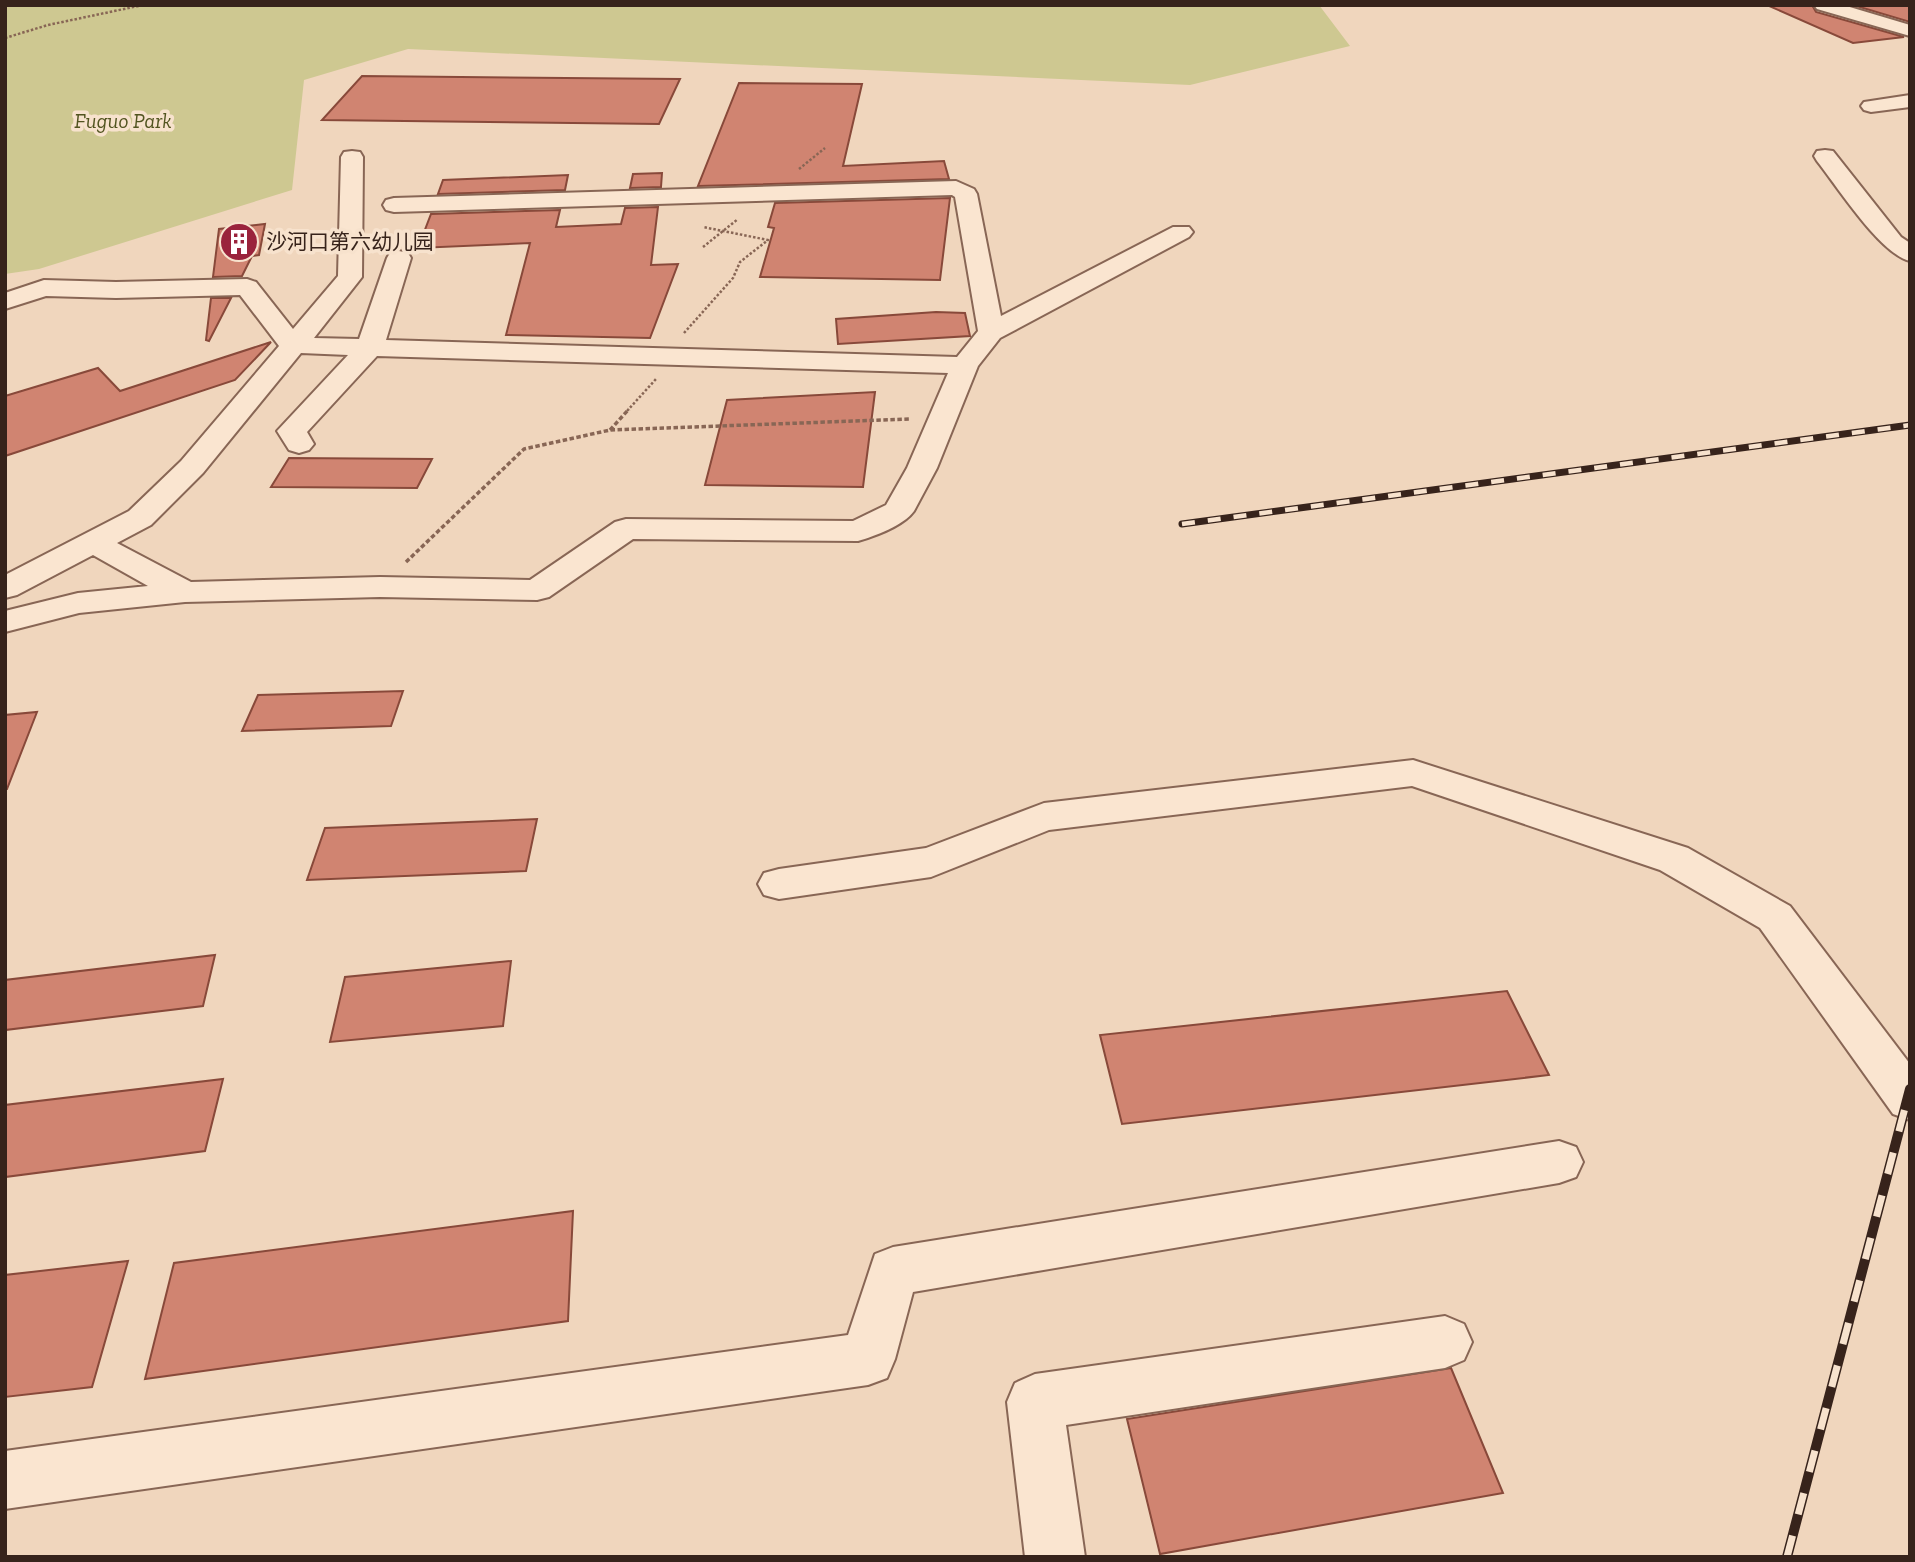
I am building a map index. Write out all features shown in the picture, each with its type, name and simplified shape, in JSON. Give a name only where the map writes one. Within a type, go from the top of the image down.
[{"type":"street","points":[[1822,5],[1910,31]]},
{"type":"street","points":[[1871,106],[1910,101]]},
{"type":"street","points":[[1825,156],[1893,242],[1910,254]]},
{"type":"street","points":[[5,588],[140,518],[192,467],[350,277],[352,157]]},
{"type":"street","points":[[394,205],[956,188],[966,194],[991,332]]},
{"type":"street","points":[[5,622],[78,603],[185,592],[380,587],[537,590],[626,529],[858,531],[898,511],[922,468],[940,418],[965,365],[991,332],[1181,232]]},
{"type":"street","points":[[299,444],[292,431],[370,347],[399,258]]},
{"type":"street","points":[[5,301],[44,288],[116,290],[247,287],[292,345]]},
{"type":"street","points":[[292,345],[965,365]]},
{"type":"street","points":[[92,542],[185,592]]},
{"type":"street","points":[[779,884],[931,862],[1044,817],[1413,773],[1674,859],[1775,917],[1910,1100]]},
{"type":"street","points":[[5,1479],[868,1359],[893,1271],[1559,1162]]},
{"type":"street","points":[[1055,1557],[1035,1402],[1445,1342]]},
{"type":"path","points":[[5,38],[48,25],[143,5]]},
{"type":"path","points":[[610,430],[676,356],[685,329],[733,278],[740,262],[768,240],[703,227]]},
{"type":"path","points":[[380,587],[524,449],[610,430],[940,418]]},
{"type":"green space","name":"Fuguo Park","points":[[5,5],[1319,5],[1350,46],[1190,85],[408,49],[304,80],[292,190],[39,269],[5,274]]},
{"type":"building","points":[[1767,5],[1812,5],[1816,12],[1904,37],[1853,43]]},
{"type":"building","points":[[1853,5],[1910,5],[1910,22]]},
{"type":"building","points":[[362,76],[680,79],[659,124],[322,120]]},
{"type":"building","points":[[739,83],[862,84],[843,166],[944,161],[949,179],[698,186]]},
{"type":"building","points":[[662,173],[661,187],[630,188],[633,174]]},
{"type":"building","points":[[568,175],[565,190],[438,194],[443,180]]},
{"type":"building","points":[[950,198],[940,280],[760,277],[774,228],[768,227],[775,203]]},
{"type":"building","points":[[658,207],[651,265],[678,264],[650,338],[506,335],[530,243],[418,248],[431,214],[560,210],[556,227],[621,224],[625,208]]},
{"type":"building","name":"沙河口第六幼儿园","points":[[265,224],[259,255],[252,256],[242,276],[213,277],[219,229]]},
{"type":"building","points":[[211,298],[231,298],[209,341],[206,340]]},
{"type":"building","points":[[936,312],[965,313],[970,336],[838,344],[836,319]]},
{"type":"building","points":[[271,342],[235,380],[5,456],[5,396],[98,368],[120,391]]},
{"type":"building","points":[[875,392],[863,487],[705,485],[727,400]]},
{"type":"building","points":[[289,458],[432,459],[417,488],[271,487]]},
{"type":"building","points":[[403,691],[391,726],[242,731],[258,695]]},
{"type":"building","points":[[37,712],[7,789],[5,789],[5,715]]},
{"type":"building","points":[[537,819],[526,871],[307,880],[325,828]]},
{"type":"building","points":[[215,955],[203,1006],[5,1030],[5,980]]},
{"type":"building","points":[[511,961],[503,1026],[330,1042],[345,977]]},
{"type":"building","points":[[1507,991],[1549,1075],[1122,1124],[1100,1035]]},
{"type":"building","points":[[223,1079],[205,1151],[5,1177],[5,1105]]},
{"type":"building","points":[[573,1211],[568,1321],[145,1379],[174,1263]]},
{"type":"building","points":[[128,1261],[92,1387],[5,1397],[5,1275]]},
{"type":"building","points":[[1451,1368],[1503,1493],[1160,1554],[1127,1419]]},
{"type":"railway","points":[[1182,524],[1910,425]]},
{"type":"railway","points":[[1787,1557],[1910,1089]]},
{"type":"place","name":"沙河口第六幼儿园","points":[[239,242]]}]
